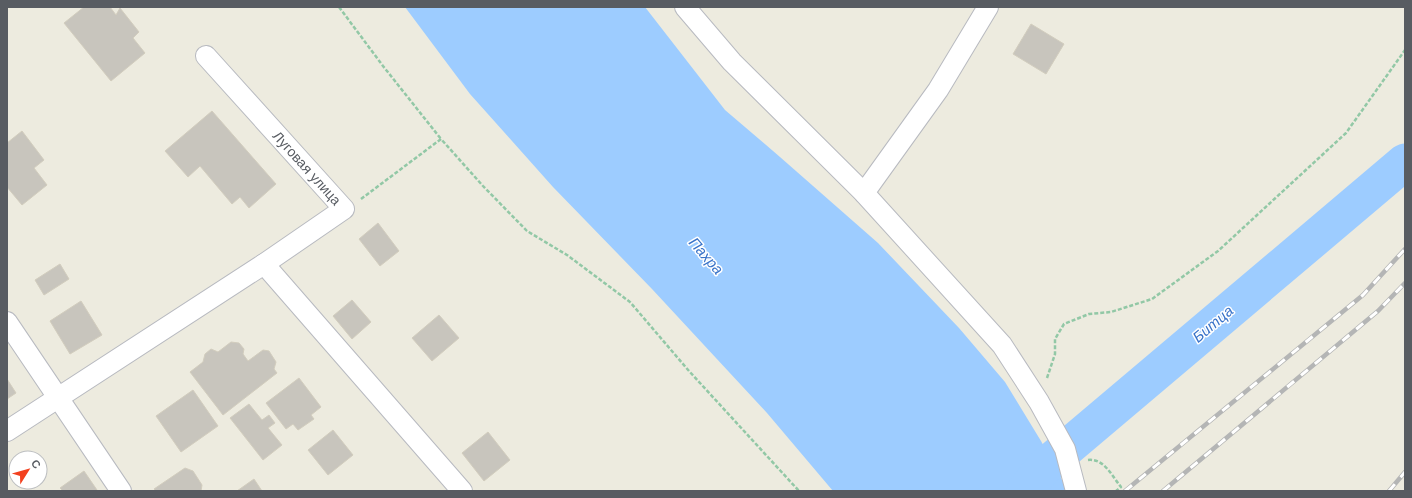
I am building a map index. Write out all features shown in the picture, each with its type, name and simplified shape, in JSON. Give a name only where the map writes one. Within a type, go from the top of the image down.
[{"type":"street","points":[[685,7],[732,62],[864,193],[1002,345],[1039,402],[1065,450],[1076,491]]},
{"type":"street","points":[[864,193],[938,90],[988,7]]},
{"type":"street","name":"Луговая улица","points":[[7,431],[264,264],[344,209],[206,56]]},
{"type":"street","points":[[264,264],[462,491]]},
{"type":"street","points":[[7,322],[121,491]]},
{"type":"path","points":[[339,7],[383,66],[441,138],[483,186],[527,231],[567,255],[630,302],[689,371],[799,491]]},
{"type":"path","points":[[1039,402],[1055,354],[1056,339],[1064,324],[1089,314],[1111,312],[1152,299],[1218,251],[1346,133],[1405,50]]},
{"type":"path","points":[[344,209],[360,199],[441,138]]},
{"type":"path","points":[[1103,463],[1121,487],[1116,491]]},
{"type":"water","name":"Пахра","points":[[405,7],[645,7],[725,110],[878,243],[959,328],[1005,382],[1041,441],[1068,491],[833,491],[767,413],[652,289],[553,187],[470,94]]},
{"type":"building","points":[[84,7],[110,7],[116,15],[120,8],[139,32],[133,38],[145,53],[111,81],[64,23]]},
{"type":"building","points":[[1031,24],[1064,44],[1046,74],[1013,54]]},
{"type":"building","points":[[212,111],[276,184],[249,208],[240,197],[232,204],[200,166],[188,177],[165,151]]},
{"type":"building","points":[[22,131],[44,160],[34,168],[47,185],[22,205],[7,187],[7,143]]},
{"type":"building","points":[[378,223],[399,251],[380,266],[359,239]]},
{"type":"building","points":[[60,264],[69,279],[44,295],[35,280]]},
{"type":"building","points":[[352,300],[371,322],[352,339],[333,316]]},
{"type":"building","points":[[81,301],[102,335],[70,354],[50,321]]},
{"type":"building","points":[[439,315],[459,338],[432,361],[412,338]]},
{"type":"building","points":[[231,342],[239,343],[244,349],[243,354],[248,361],[263,350],[269,351],[276,362],[274,369],[277,373],[223,415],[190,372],[203,362],[205,354],[211,349],[218,352]]},
{"type":"building","points":[[299,378],[321,407],[311,415],[314,419],[298,430],[293,424],[286,429],[266,403]]},
{"type":"building","points":[[7,379],[16,393],[7,399]]},
{"type":"building","points":[[193,390],[218,426],[181,452],[156,416]]},
{"type":"building","points":[[249,404],[262,420],[269,415],[275,423],[268,428],[282,445],[263,460],[230,418]]},
{"type":"building","points":[[333,430],[353,455],[328,475],[308,450]]},
{"type":"building","points":[[488,432],[510,460],[484,481],[462,453]]},
{"type":"building","points":[[185,468],[193,471],[202,485],[201,491],[156,491],[154,489]]},
{"type":"building","points":[[84,471],[97,490],[63,491],[60,488]]},
{"type":"building","points":[[254,479],[262,491],[237,491]]},
{"type":"waterway","name":"Битца","points":[[1025,491],[1043,468],[1405,162]]},
{"type":"railway","points":[[1125,491],[1363,295],[1405,249]]},
{"type":"railway","points":[[1163,491],[1378,311],[1405,283]]},
{"type":"railway","points":[[1389,491],[1405,472]]}]
